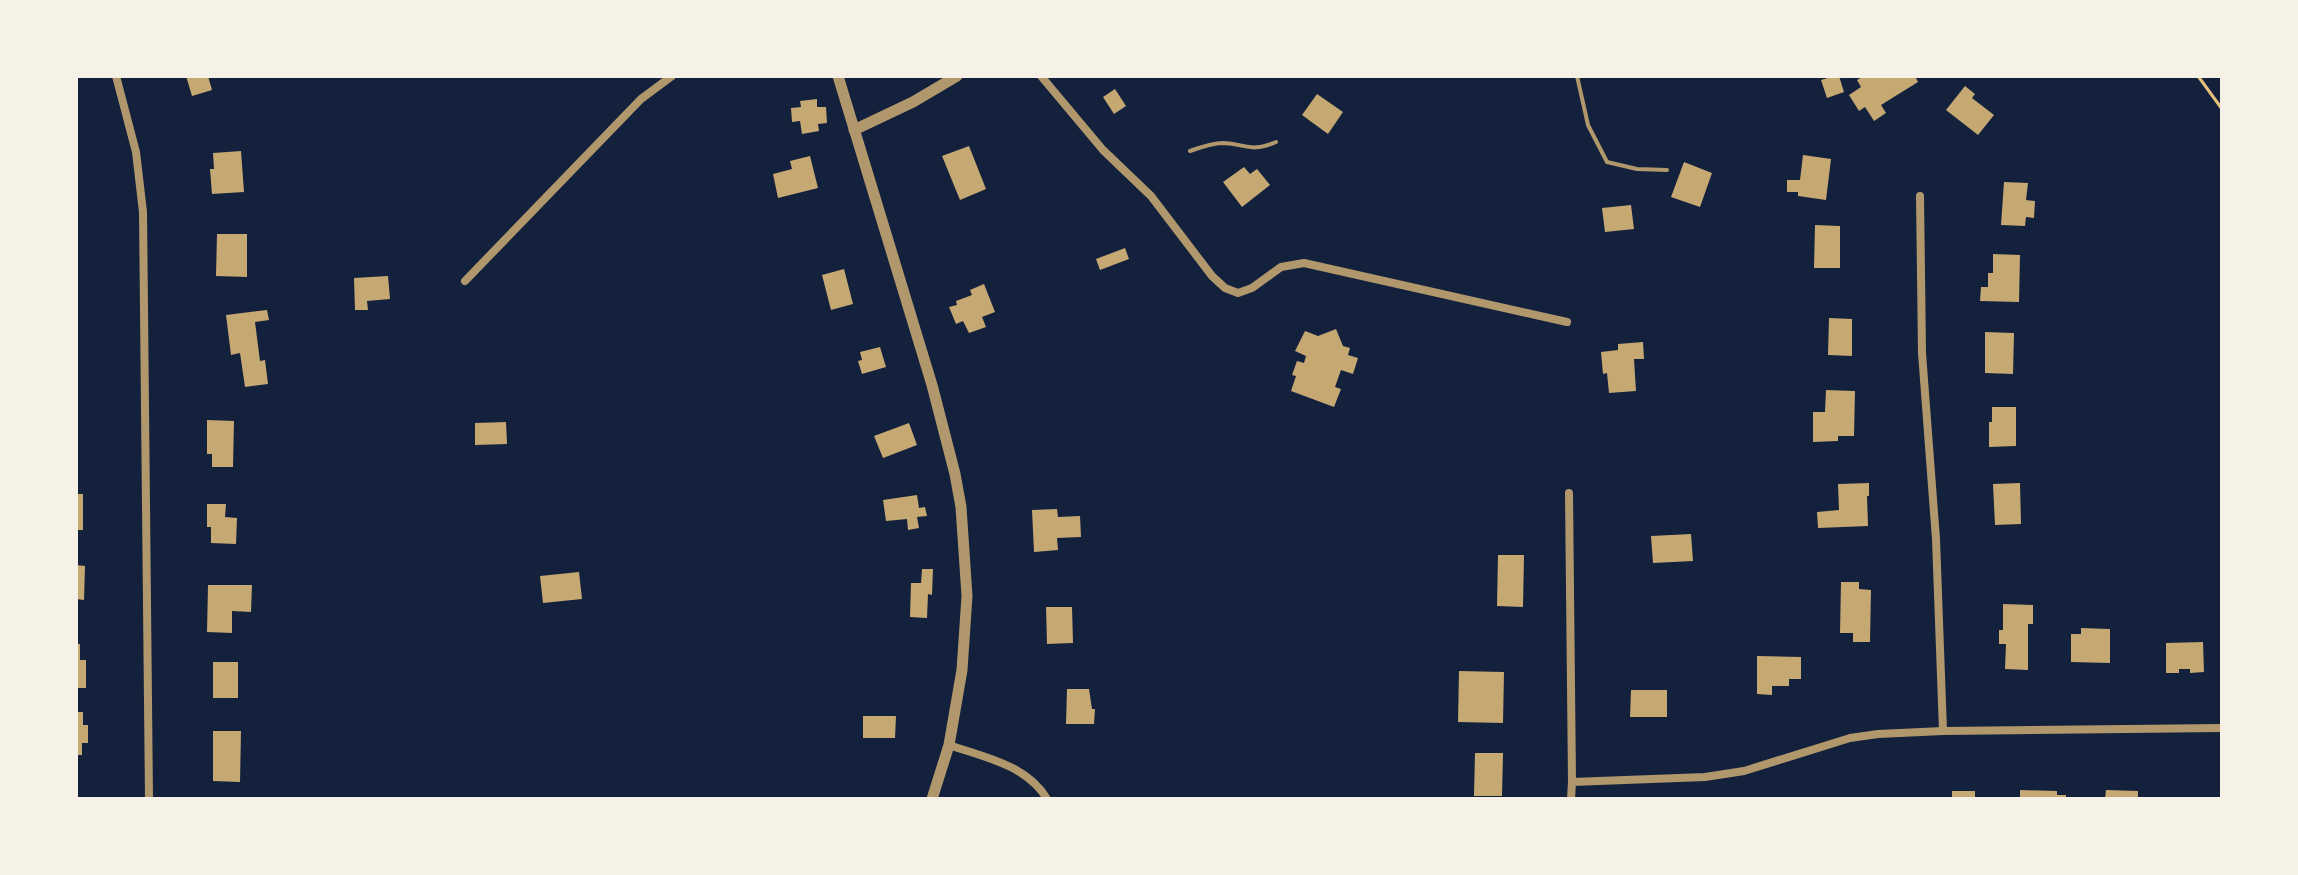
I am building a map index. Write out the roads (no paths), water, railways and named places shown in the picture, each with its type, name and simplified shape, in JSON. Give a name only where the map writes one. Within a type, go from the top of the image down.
[{"type":"street","points":[[116,76],[136,152],[143,212],[149,799]]},
{"type":"street","points":[[465,281],[641,99],[672,76]]},
{"type":"street","points":[[838,76],[932,385],[961,507],[967,596],[962,670],[949,745],[932,799]]},
{"type":"street","points":[[854,130],[913,102],[957,76]]},
{"type":"street","points":[[1041,76],[1103,150],[1151,196],[1212,276],[1225,288],[1238,293],[1252,288],[1281,267],[1304,263],[1567,322]]},
{"type":"street","points":[[1920,196],[1922,353],[1936,539],[1943,731]]},
{"type":"street","points":[[1569,493],[1571,799]]},
{"type":"street","points":[[1572,782],[1705,777],[1744,771],[1850,738],[1878,734],[2222,728]]},
{"type":"street","points":[[949,745],[1018,770],[1035,782],[1047,799]]},
{"type":"lane","points":[[1577,76],[1588,125],[1607,162],[1637,169],[1667,170]]},
{"type":"lane","points":[[1190,151],[1224,143],[1259,149],[1276,142]]}]
